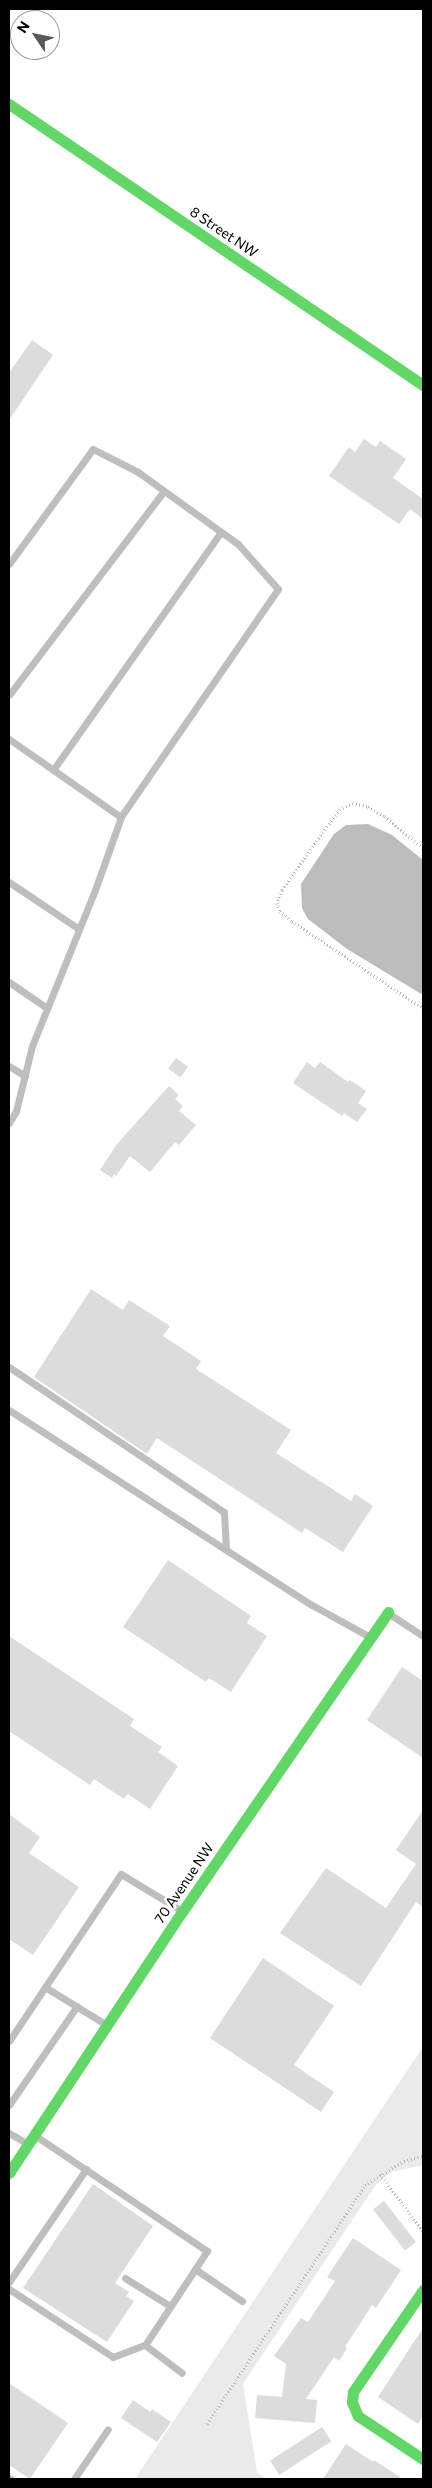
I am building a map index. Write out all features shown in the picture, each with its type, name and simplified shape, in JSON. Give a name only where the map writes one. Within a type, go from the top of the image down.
[{"type":"street","name":"8 Street NW","points":[[9,104],[423,385]]},
{"type":"street","name":"70 Avenue NW","points":[[9,2173],[182,1912],[388,1612]]},
{"type":"street","points":[[423,2290],[352,2392],[352,2402],[358,2416],[423,2460]]},
{"type":"lane","points":[[9,564],[93,449],[138,472],[238,544],[278,589],[121,817],[32,1046],[16,1111],[9,1123]]},
{"type":"lane","points":[[9,695],[164,490]]},
{"type":"lane","points":[[53,770],[221,532]]},
{"type":"lane","points":[[9,739],[121,817]]},
{"type":"lane","points":[[9,882],[79,929]]},
{"type":"lane","points":[[9,982],[48,1008]]},
{"type":"lane","points":[[9,1066],[25,1076]]},
{"type":"lane","points":[[9,1367],[224,1512],[226,1549]]},
{"type":"lane","points":[[9,1410],[312,1605],[370,1637]]},
{"type":"lane","points":[[388,1612],[423,1636]]},
{"type":"lane","points":[[9,2041],[121,1874],[182,1912]]},
{"type":"lane","points":[[45,1987],[107,2025]]},
{"type":"lane","points":[[9,2106],[77,2006]]},
{"type":"lane","points":[[9,2133],[31,2140],[86,2169],[207,2251],[144,2345],[113,2357],[9,2289]]},
{"type":"lane","points":[[9,2282],[86,2169]]},
{"type":"lane","points":[[195,2269],[242,2301]]},
{"type":"lane","points":[[125,2278],[170,2306]]},
{"type":"lane","points":[[144,2345],[182,2373]]},
{"type":"lane","points":[[74,2479],[108,2429]]},
{"type":"path","points":[[423,848],[384,816],[367,806],[353,803],[340,809],[327,826],[282,890],[277,903],[280,911],[292,921],[423,1008]]},
{"type":"path","points":[[207,2424],[365,2185],[380,2174],[404,2161],[423,2156]]},
{"type":"path","points":[[380,2174],[423,2231]]},
{"type":"shaded area","points":[[368,824],[392,835],[423,860],[423,995],[347,949],[308,919],[302,908],[301,884],[334,834],[346,825]]},
{"type":"shaded area","points":[[423,2047],[423,2165],[391,2172],[375,2186],[243,2384],[257,2473],[267,2479],[135,2479]]},
{"type":"building","points":[[32,340],[53,355],[9,420],[9,373]]},
{"type":"building","points":[[364,439],[376,447],[380,441],[406,459],[393,478],[423,499],[423,519],[410,509],[399,524],[329,476],[349,447],[355,452]]},
{"type":"building","points":[[176,1058],[188,1067],[180,1077],[168,1068]]},
{"type":"building","points":[[307,1062],[315,1068],[320,1062],[348,1082],[350,1080],[366,1091],[358,1103],[367,1109],[357,1122],[344,1113],[342,1116],[293,1083]]},
{"type":"building","points":[[169,1086],[179,1095],[175,1099],[183,1106],[179,1111],[196,1125],[179,1145],[175,1142],[150,1172],[130,1156],[116,1176],[114,1174],[112,1178],[100,1170],[117,1144]]},
{"type":"building","points":[[91,1289],[123,1310],[129,1300],[170,1326],[163,1336],[201,1361],[196,1369],[291,1430],[276,1453],[351,1501],[355,1494],[373,1506],[343,1552],[305,1528],[302,1533],[157,1438],[147,1454],[34,1377]]},
{"type":"building","points":[[168,1560],[251,1616],[247,1623],[267,1636],[231,1692],[209,1678],[206,1682],[123,1627]]},
{"type":"building","points":[[9,1636],[134,1719],[130,1726],[162,1747],[158,1752],[178,1766],[150,1809],[128,1794],[124,1799],[94,1779],[90,1785],[9,1731]]},
{"type":"building","points":[[402,1667],[423,1681],[423,1758],[367,1720]]},
{"type":"building","points":[[423,1810],[423,1907],[416,1902],[361,1986],[280,1933],[326,1868],[386,1908],[416,1864],[396,1850]]},
{"type":"building","points":[[9,1814],[40,1837],[29,1853],[79,1887],[33,1955],[9,1939]]},
{"type":"building","points":[[263,1958],[334,2006],[294,2065],[334,2092],[321,2112],[210,2038]]},
{"type":"building","points":[[93,2184],[153,2226],[115,2283],[129,2292],[126,2296],[134,2301],[107,2342],[23,2288]]},
{"type":"building","points":[[384,2201],[416,2242],[405,2251],[373,2210]]},
{"type":"building","points":[[353,2238],[401,2270],[376,2308],[372,2305],[345,2347],[347,2348],[339,2361],[334,2357],[306,2399],[317,2400],[315,2423],[255,2418],[257,2395],[282,2397],[286,2364],[274,2356],[301,2318],[308,2322],[335,2281],[327,2277]]},
{"type":"building","points":[[423,2328],[423,2415],[418,2424],[378,2397]]},
{"type":"building","points":[[9,2383],[68,2423],[30,2479],[9,2465]]},
{"type":"building","points":[[133,2400],[150,2412],[152,2409],[171,2422],[157,2442],[121,2418]]},
{"type":"building","points":[[322,2427],[331,2441],[279,2475],[270,2461]]},
{"type":"building","points":[[346,2444],[373,2462],[374,2460],[403,2479],[323,2479]]},
{"type":"traffic: fast","points":[[9,104],[423,385]]},
{"type":"traffic: fast","points":[[9,2173],[182,1912],[388,1612]]},
{"type":"traffic: fast","points":[[423,2290],[353,2392],[352,2402],[358,2416],[423,2459]]}]
